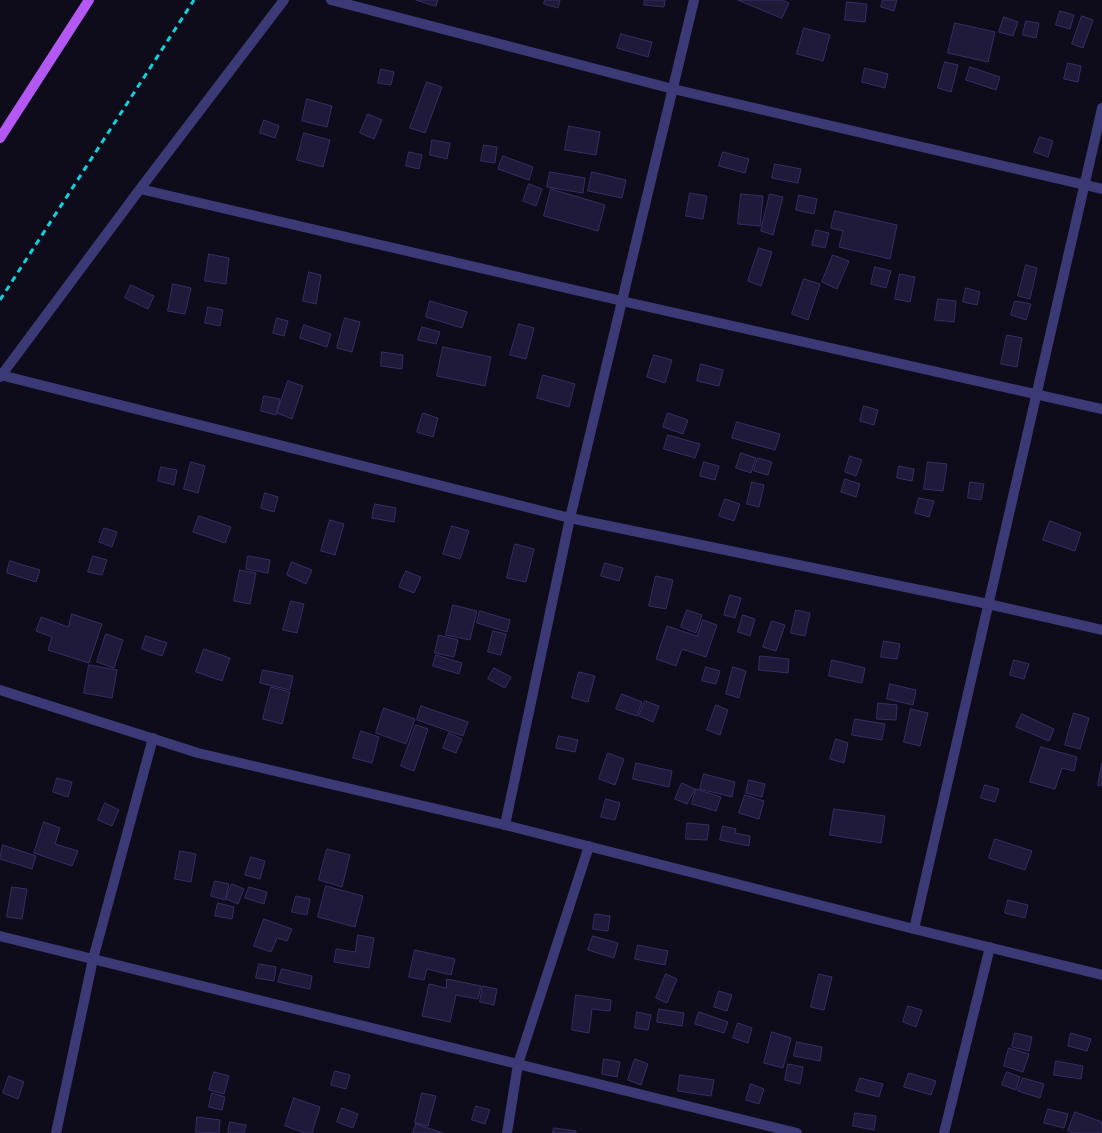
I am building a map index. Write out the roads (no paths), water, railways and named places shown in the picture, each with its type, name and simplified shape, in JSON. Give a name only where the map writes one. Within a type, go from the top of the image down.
[{"type":"main road","points":[[0,138],[89,0]]},
{"type":"street","points":[[284,0],[140,189],[1,376],[570,518],[988,604],[1102,630]]},
{"type":"street","points":[[331,0],[673,89],[1102,189]]},
{"type":"street","points":[[505,825],[570,518],[694,0]]},
{"type":"street","points":[[914,929],[1102,108]]},
{"type":"street","points":[[140,189],[622,301],[1102,408]]},
{"type":"street","points":[[0,690],[198,753],[505,825],[1102,975]]},
{"type":"street","points":[[56,1133],[93,959],[154,738]]},
{"type":"street","points":[[507,1133],[518,1064],[589,846]]},
{"type":"street","points":[[0,936],[797,1133]]},
{"type":"street","points":[[944,1133],[990,947]]},
{"type":"railway","points":[[0,300],[194,0]]}]
